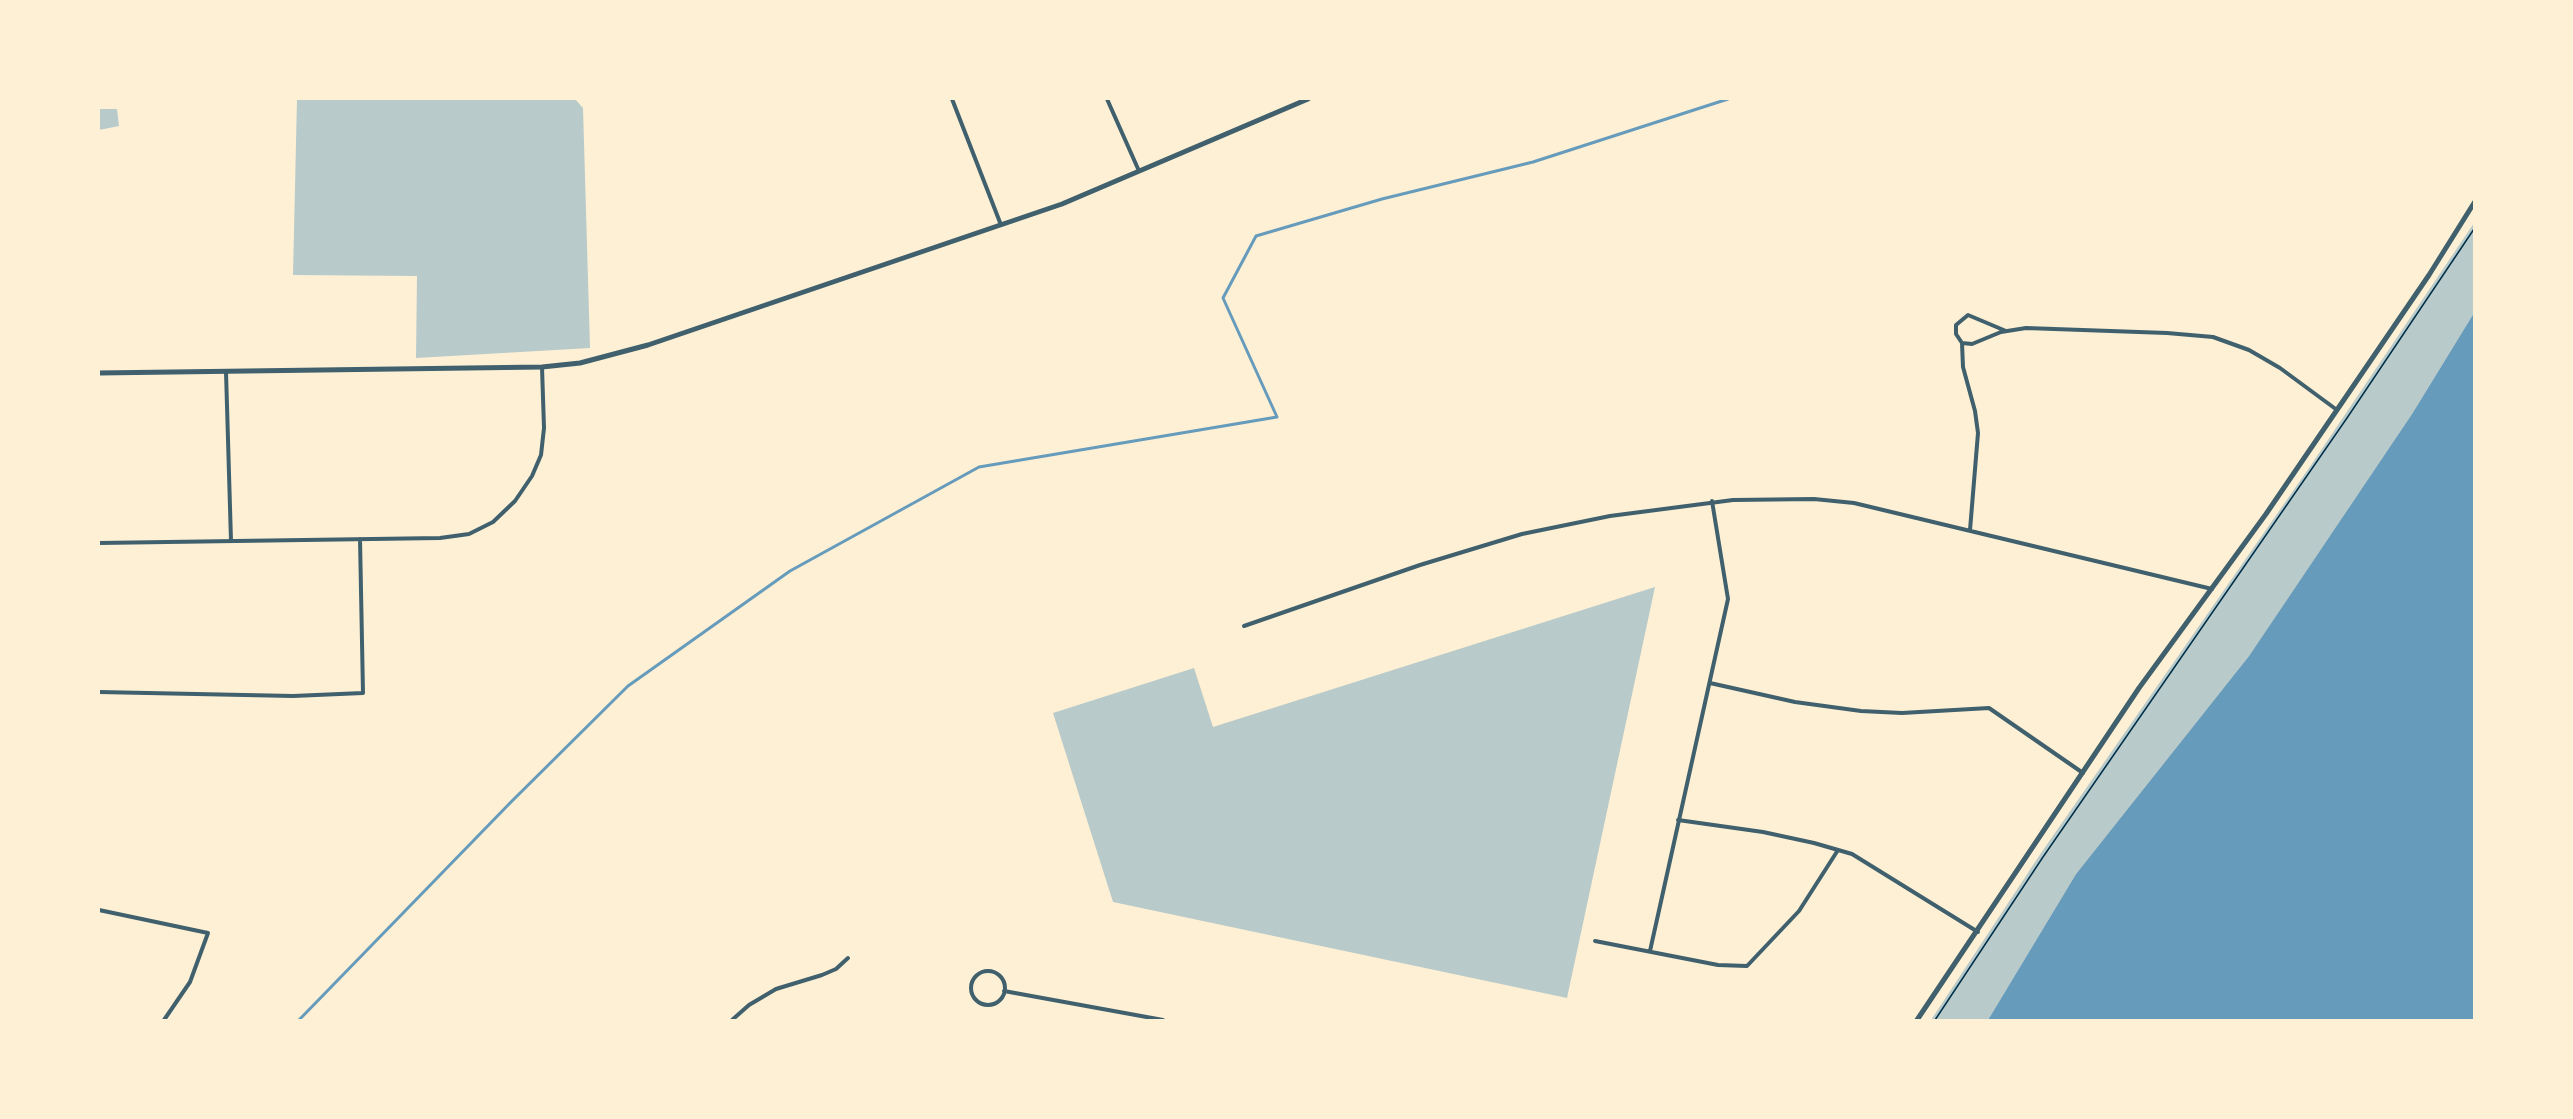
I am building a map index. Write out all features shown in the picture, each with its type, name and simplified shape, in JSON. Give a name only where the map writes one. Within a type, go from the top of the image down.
[{"type":"street","points":[[952,99],[1001,225]]},
{"type":"street","points":[[1107,99],[1139,171]]},
{"type":"street","points":[[99,374],[542,367],[580,363],[648,345],[1062,204],[1308,99]]},
{"type":"street","points":[[1917,1020],[2169,647],[2337,410],[2474,203]]},
{"type":"street","points":[[1970,530],[1978,433],[1975,411],[1963,367],[1962,343],[1956,334],[1956,325],[1968,315],[2006,331]]},
{"type":"street","points":[[1962,343],[1972,344],[2006,331],[2026,328],[2192,334],[2220,339],[2249,350],[2280,368],[2337,410]]},
{"type":"street","points":[[99,543],[440,538],[469,534],[494,522],[515,501],[532,476],[541,455],[544,428],[542,367]]},
{"type":"street","points":[[226,372],[231,541]]},
{"type":"street","points":[[1244,626],[1500,539],[1577,521],[1712,501],[1832,500],[1970,530],[2212,589]]},
{"type":"street","points":[[1650,951],[1728,599],[1712,501]]},
{"type":"street","points":[[99,692],[293,696],[363,693],[360,539]]},
{"type":"street","points":[[1710,684],[1795,702],[1861,711],[1902,712],[1989,708],[2083,773]]},
{"type":"street","points":[[1678,820],[1763,832],[1838,850],[1868,863],[1900,886],[1978,932]]},
{"type":"street","points":[[1595,941],[1718,965],[1747,966],[1799,911],[1838,850]]},
{"type":"street","points":[[99,910],[208,933],[190,982],[164,1020]]},
{"type":"street","points":[[732,1020],[762,996],[836,969],[848,958]]},
{"type":"street","points":[[991,972],[1001,978],[1004,991],[996,1002],[986,1004],[974,998],[971,985],[978,974],[991,972]]},
{"type":"street","points":[[1004,991],[1163,1020]]},
{"type":"path","points":[[1935,1020],[2043,857],[2347,418],[2474,229]]},
{"type":"shaded area","points":[[297,99],[575,99],[583,108],[590,348],[416,358],[417,276],[293,275]]},
{"type":"shaded area","points":[[99,109],[117,109],[119,126],[99,130]]},
{"type":"shaded area","points":[[2474,223],[2474,313],[2412,414],[2249,656],[2076,874],[1988,1020],[1931,1020],[2041,853],[2311,465]]},
{"type":"shaded area","points":[[1655,587],[1567,998],[1113,902],[1053,713],[1194,668],[1213,727]]},
{"type":"water","points":[[2474,313],[2474,1020],[1988,1020],[2076,874],[2249,656],[2412,414]]},
{"type":"waterway","points":[[299,1020],[511,802],[628,686],[790,571],[979,467],[1277,417],[1223,298],[1256,236],[1382,199],[1533,162],[1728,99]]}]
